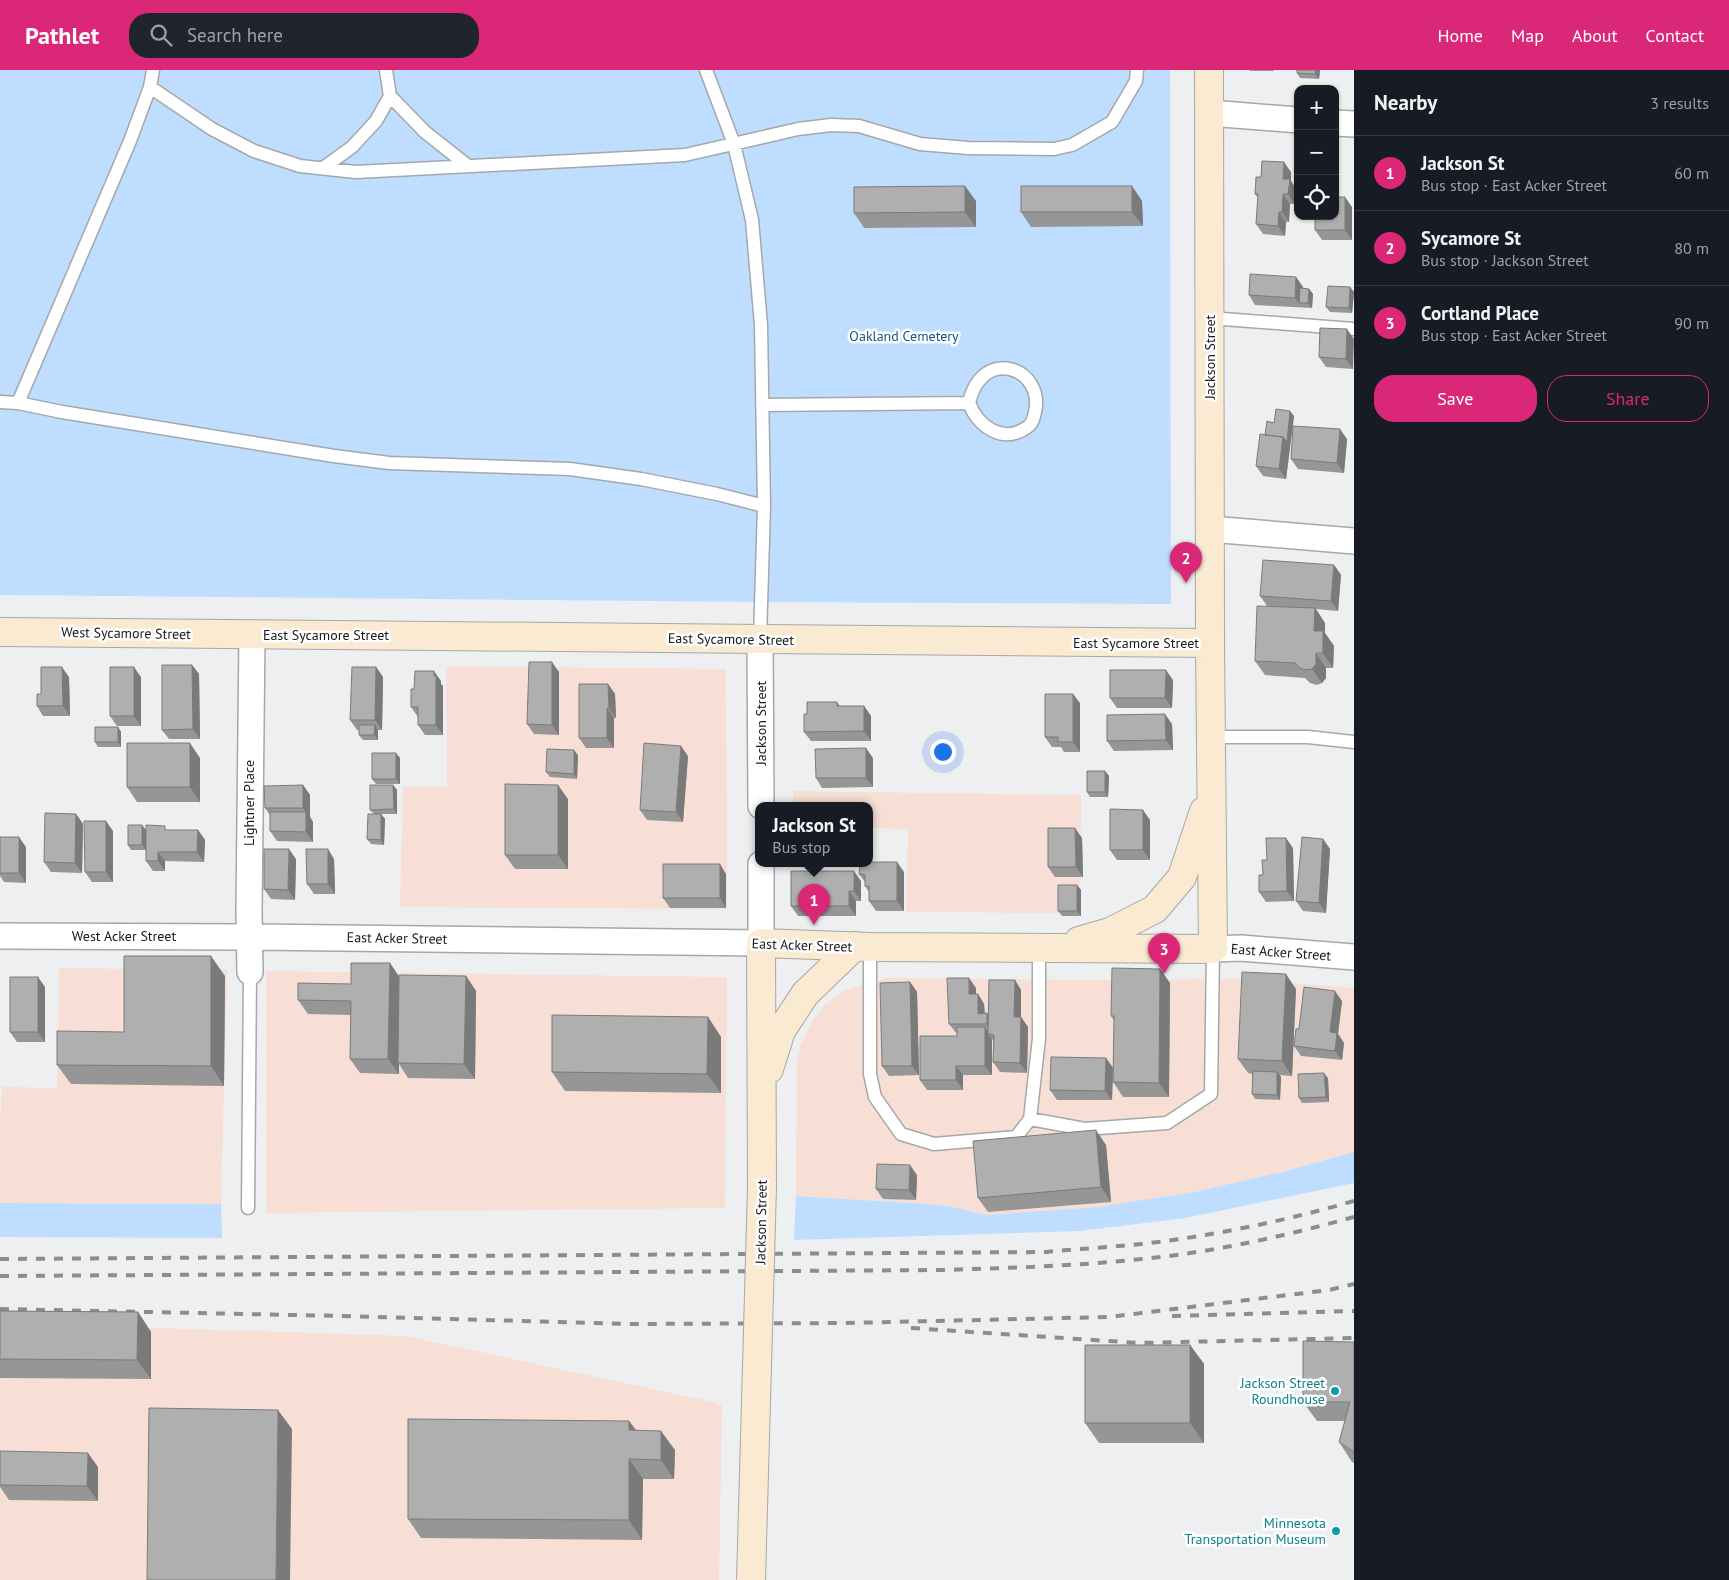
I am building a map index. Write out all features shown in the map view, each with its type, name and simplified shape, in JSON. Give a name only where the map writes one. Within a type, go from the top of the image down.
[{"type":"street","name":"Jackson Street","points":[[1210,70],[1210,643],[1213,949]]},
{"type":"street","points":[[1210,113],[1294,120]]},
{"type":"street","points":[[1339,122],[1354,124]]},
{"type":"street","points":[[1210,529],[1354,541]]},
{"type":"street","name":"West Sycamore Street","points":[[0,632],[252,634]]},
{"type":"street","name":"East Sycamore Street","points":[[252,634],[1210,643]]},
{"type":"street","name":"Lightner Place","points":[[250,972],[252,634]]},
{"type":"street","name":"Jackson Street","points":[[760,639],[761,802]]},
{"type":"street","points":[[1046,948],[1110,932],[1154,910],[1182,877],[1211,785]]},
{"type":"street","name":"Jackson Street","points":[[751,1580],[762,1187],[761,867]]},
{"type":"street","name":"West Acker Street","points":[[0,936],[249,936]]},
{"type":"street","name":"East Acker Street","points":[[249,936],[862,946],[1241,948],[1354,957]]},
{"type":"street","points":[[761,1092],[781,1031],[805,994],[862,946]]},
{"type":"lane","points":[[18,403],[130,141],[150,87],[153,70]]},
{"type":"lane","points":[[386,70],[390,96],[424,132],[468,166]]},
{"type":"lane","points":[[706,70],[734,144],[752,220],[761,325],[764,506],[760,639]]},
{"type":"lane","points":[[150,87],[212,129],[254,151],[300,166],[356,172],[685,155],[798,129],[830,125],[859,126],[920,144],[968,148],[1054,149],[1072,145],[1112,122],[1136,81],[1136,70]]},
{"type":"lane","points":[[323,168],[352,147],[376,122],[390,96]]},
{"type":"lane","points":[[1210,318],[1354,329]]},
{"type":"lane","points":[[1003,368],[1027,378],[1035,390],[1037,404],[1030,426],[1020,432],[1006,434],[996,433],[979,422],[969,403],[972,389],[980,378],[991,370],[1003,368]]},
{"type":"lane","points":[[0,402],[18,403],[72,414],[389,463],[570,469],[641,478],[764,506]]},
{"type":"lane","points":[[762,405],[969,403]]},
{"type":"lane","points":[[1211,737],[1308,737],[1354,742]]},
{"type":"lane","points":[[862,946],[870,1074],[875,1097],[901,1134],[934,1144],[1016,1137],[1030,1119],[1046,948]]},
{"type":"lane","points":[[1030,1119],[1085,1129],[1167,1123],[1211,1094],[1213,949]]},
{"type":"lane","points":[[248,1208],[250,972]]},
{"type":"shaded area","points":[[446,666],[726,669],[727,909],[400,907],[403,786],[447,787]]},
{"type":"shaded area","points":[[793,791],[1081,795],[1080,913],[906,912],[908,829],[873,828],[873,802],[793,802]]},
{"type":"shaded area","points":[[59,968],[227,970],[221,1204],[0,1203],[2,1087],[57,1088]]},
{"type":"shaded area","points":[[266,971],[727,977],[725,1208],[266,1213]]},
{"type":"shaded area","points":[[887,978],[1236,979],[1354,988],[1354,1152],[1282,1172],[1194,1192],[1097,1207],[986,1215],[953,1207],[929,1204],[796,1196],[797,1060],[801,1045],[810,1025],[824,1006],[842,991]]},
{"type":"shaded area","points":[[0,1327],[157,1328],[406,1336],[713,1402],[722,1406],[719,1580],[0,1580]]},
{"type":"green space","name":"Oakland Cemetery","points":[[0,70],[1170,70],[1171,604],[0,595]]},
{"type":"green space","points":[[1354,1152],[1354,1183],[1185,1218],[1080,1231],[794,1240],[796,1196],[929,1204],[953,1207],[986,1215],[1097,1207],[1194,1192],[1282,1172]]},
{"type":"green space","points":[[0,1203],[221,1204],[222,1238],[0,1237]]},
{"type":"building","points":[[1297,70],[1316,70],[1315,74],[1297,73]]},
{"type":"building","points":[[1262,161],[1284,162],[1283,179],[1290,179],[1288,194],[1283,194],[1282,212],[1279,212],[1278,226],[1256,224],[1258,194],[1255,194],[1256,177],[1261,177]]},
{"type":"building","points":[[965,186],[965,212],[854,213],[854,187]]},
{"type":"building","points":[[1021,186],[1132,186],[1132,212],[1021,212]]},
{"type":"building","points":[[1339,197],[1345,197],[1345,230],[1315,230],[1315,220],[1339,220]]},
{"type":"building","points":[[1250,274],[1296,277],[1295,298],[1249,295]]},
{"type":"building","points":[[1328,286],[1350,287],[1349,308],[1326,307]]},
{"type":"building","points":[[1300,288],[1309,289],[1308,303],[1299,303]]},
{"type":"building","points":[[1320,328],[1347,329],[1346,359],[1319,357]]},
{"type":"building","points":[[1276,409],[1290,411],[1287,442],[1283,437],[1265,435],[1267,421],[1274,423]]},
{"type":"building","points":[[1293,426],[1340,429],[1337,463],[1291,459]]},
{"type":"building","points":[[1260,434],[1283,437],[1279,469],[1256,466]]},
{"type":"building","points":[[1263,560],[1334,565],[1331,601],[1260,596]]},
{"type":"building","points":[[1257,606],[1315,608],[1314,631],[1323,631],[1323,653],[1316,653],[1316,664],[1312,669],[1300,668],[1295,663],[1255,661]]},
{"type":"building","points":[[529,662],[552,662],[552,725],[527,724]]},
{"type":"building","points":[[162,665],[192,665],[193,729],[162,730]]},
{"type":"building","points":[[41,667],[62,667],[63,706],[37,706],[37,694],[41,694]]},
{"type":"building","points":[[110,667],[134,667],[134,716],[110,716]]},
{"type":"building","points":[[352,667],[376,667],[375,720],[350,720]]},
{"type":"building","points":[[1110,670],[1166,670],[1165,698],[1110,698]]},
{"type":"building","points":[[415,671],[434,671],[434,676],[436,676],[436,725],[418,725],[418,707],[411,707],[411,689],[414,689]]},
{"type":"building","points":[[579,684],[608,684],[607,738],[579,738]]},
{"type":"building","points":[[1045,694],[1073,694],[1073,742],[1058,742],[1058,737],[1045,737]]},
{"type":"building","points":[[807,702],[837,702],[837,706],[864,706],[864,731],[804,732],[804,714],[807,714]]},
{"type":"building","points":[[1165,714],[1166,740],[1107,741],[1107,715]]},
{"type":"building","points":[[359,725],[375,725],[374,735],[359,735]]},
{"type":"building","points":[[95,727],[118,727],[118,742],[95,742]]},
{"type":"building","points":[[127,743],[190,743],[190,787],[127,787]]},
{"type":"building","points":[[644,743],[681,746],[676,812],[640,810]]},
{"type":"building","points":[[866,748],[866,778],[816,778],[815,749]]},
{"type":"building","points":[[547,749],[574,750],[574,774],[546,772]]},
{"type":"building","points":[[372,753],[396,753],[396,779],[372,779]]},
{"type":"building","points":[[1087,771],[1105,771],[1105,792],[1087,792]]},
{"type":"building","points":[[505,784],[558,785],[558,855],[505,855]]},
{"type":"building","points":[[303,785],[303,808],[265,808],[264,786]]},
{"type":"building","points":[[370,785],[393,785],[394,809],[370,810]]},
{"type":"building","points":[[1110,809],[1143,810],[1143,850],[1110,850]]},
{"type":"building","points":[[270,812],[306,812],[306,832],[270,831]]},
{"type":"building","points":[[45,813],[76,814],[75,863],[44,862]]},
{"type":"building","points":[[368,814],[381,814],[381,840],[367,839]]},
{"type":"building","points":[[84,821],[106,821],[106,872],[85,872]]},
{"type":"building","points":[[128,825],[142,825],[142,845],[128,845]]},
{"type":"building","points":[[146,825],[165,826],[165,830],[198,830],[197,852],[158,852],[158,861],[146,861]]},
{"type":"building","points":[[1048,828],[1075,828],[1076,867],[1048,867]]},
{"type":"building","points":[[0,837],[19,837],[19,873],[0,873]]},
{"type":"building","points":[[1302,837],[1323,839],[1319,903],[1296,901]]},
{"type":"building","points":[[1266,838],[1286,838],[1287,891],[1259,892],[1259,875],[1263,875],[1262,860],[1267,860]]},
{"type":"building","points":[[264,849],[289,849],[288,890],[264,889]]},
{"type":"building","points":[[306,849],[328,849],[328,884],[307,884]]},
{"type":"building","points":[[873,862],[897,862],[897,901],[869,901],[869,886],[865,886],[865,875],[859,874],[860,867],[873,867]]},
{"type":"building","points":[[663,864],[720,864],[720,898],[663,898]]},
{"type":"building","points":[[791,871],[854,871],[854,891],[849,891],[849,906],[791,906]]},
{"type":"building","points":[[1058,885],[1077,885],[1077,911],[1058,911]]},
{"type":"building","points":[[124,956],[211,956],[211,1066],[57,1065],[57,1031],[124,1032]]},
{"type":"building","points":[[351,963],[390,963],[388,1059],[350,1059],[351,1001],[298,1000],[298,983],[351,984]]},
{"type":"building","points":[[1112,968],[1160,969],[1159,1083],[1113,1082],[1114,1016],[1111,1016]]},
{"type":"building","points":[[1242,972],[1286,974],[1282,1061],[1238,1059]]},
{"type":"building","points":[[399,975],[466,976],[464,1064],[398,1063]]},
{"type":"building","points":[[10,977],[38,977],[38,1032],[10,1032]]},
{"type":"building","points":[[947,978],[969,978],[969,994],[978,994],[978,1014],[987,1013],[987,1024],[949,1024]]},
{"type":"building","points":[[989,980],[1015,980],[1014,1017],[1021,1017],[1020,1063],[993,1062],[994,1035],[988,1034]]},
{"type":"building","points":[[910,982],[912,1066],[882,1066],[880,983]]},
{"type":"building","points":[[1304,987],[1335,991],[1330,1032],[1337,1033],[1335,1051],[1294,1046],[1296,1029],[1299,1029]]},
{"type":"building","points":[[552,1015],[708,1017],[707,1074],[552,1072]]},
{"type":"building","points":[[957,1027],[985,1027],[985,1066],[956,1066],[956,1080],[920,1080],[920,1036],[957,1036]]},
{"type":"building","points":[[1051,1057],[1106,1058],[1105,1091],[1050,1090]]},
{"type":"building","points":[[1253,1071],[1277,1072],[1277,1095],[1252,1094]]},
{"type":"building","points":[[1324,1073],[1326,1097],[1299,1098],[1298,1074]]},
{"type":"building","points":[[1096,1130],[1101,1187],[978,1198],[973,1141]]},
{"type":"building","points":[[877,1164],[910,1165],[909,1190],[876,1189]]},
{"type":"building","points":[[0,1311],[138,1312],[137,1360],[0,1359]]},
{"type":"building","points":[[1303,1341],[1354,1342],[1354,1452],[1339,1442],[1350,1402],[1303,1402]]},
{"type":"building","points":[[1085,1345],[1190,1345],[1190,1423],[1085,1423]]},
{"type":"building","points":[[149,1408],[278,1410],[276,1580],[147,1580]]},
{"type":"building","points":[[408,1419],[629,1421],[629,1430],[661,1431],[661,1460],[629,1459],[629,1520],[408,1519]]},
{"type":"building","points":[[0,1451],[88,1453],[87,1486],[0,1485]]},
{"type":"railway","points":[[0,1259],[1046,1252],[1141,1244],[1195,1237],[1275,1221],[1354,1201]]},
{"type":"railway","points":[[0,1276],[942,1270],[1067,1265],[1169,1256],[1223,1248],[1302,1231],[1354,1217]]},
{"type":"railway","points":[[0,1309],[632,1324],[846,1323],[1109,1317],[1329,1290],[1354,1284]]},
{"type":"railway","points":[[1172,1316],[1354,1311]]},
{"type":"railway","points":[[911,1328],[1139,1343],[1354,1338]]},
{"type":"place","name":"Sycamore St","points":[[1186,583]]},
{"type":"place","name":"Jackson St","points":[[814,925]]},
{"type":"place","name":"Cortland Place","points":[[1164,974]]},
{"type":"place","name":"Jackson Street Roundhouse","points":[[1335,1391]]},
{"type":"place","name":"Minnesota Transportation Museum","points":[[1336,1531]]}]
